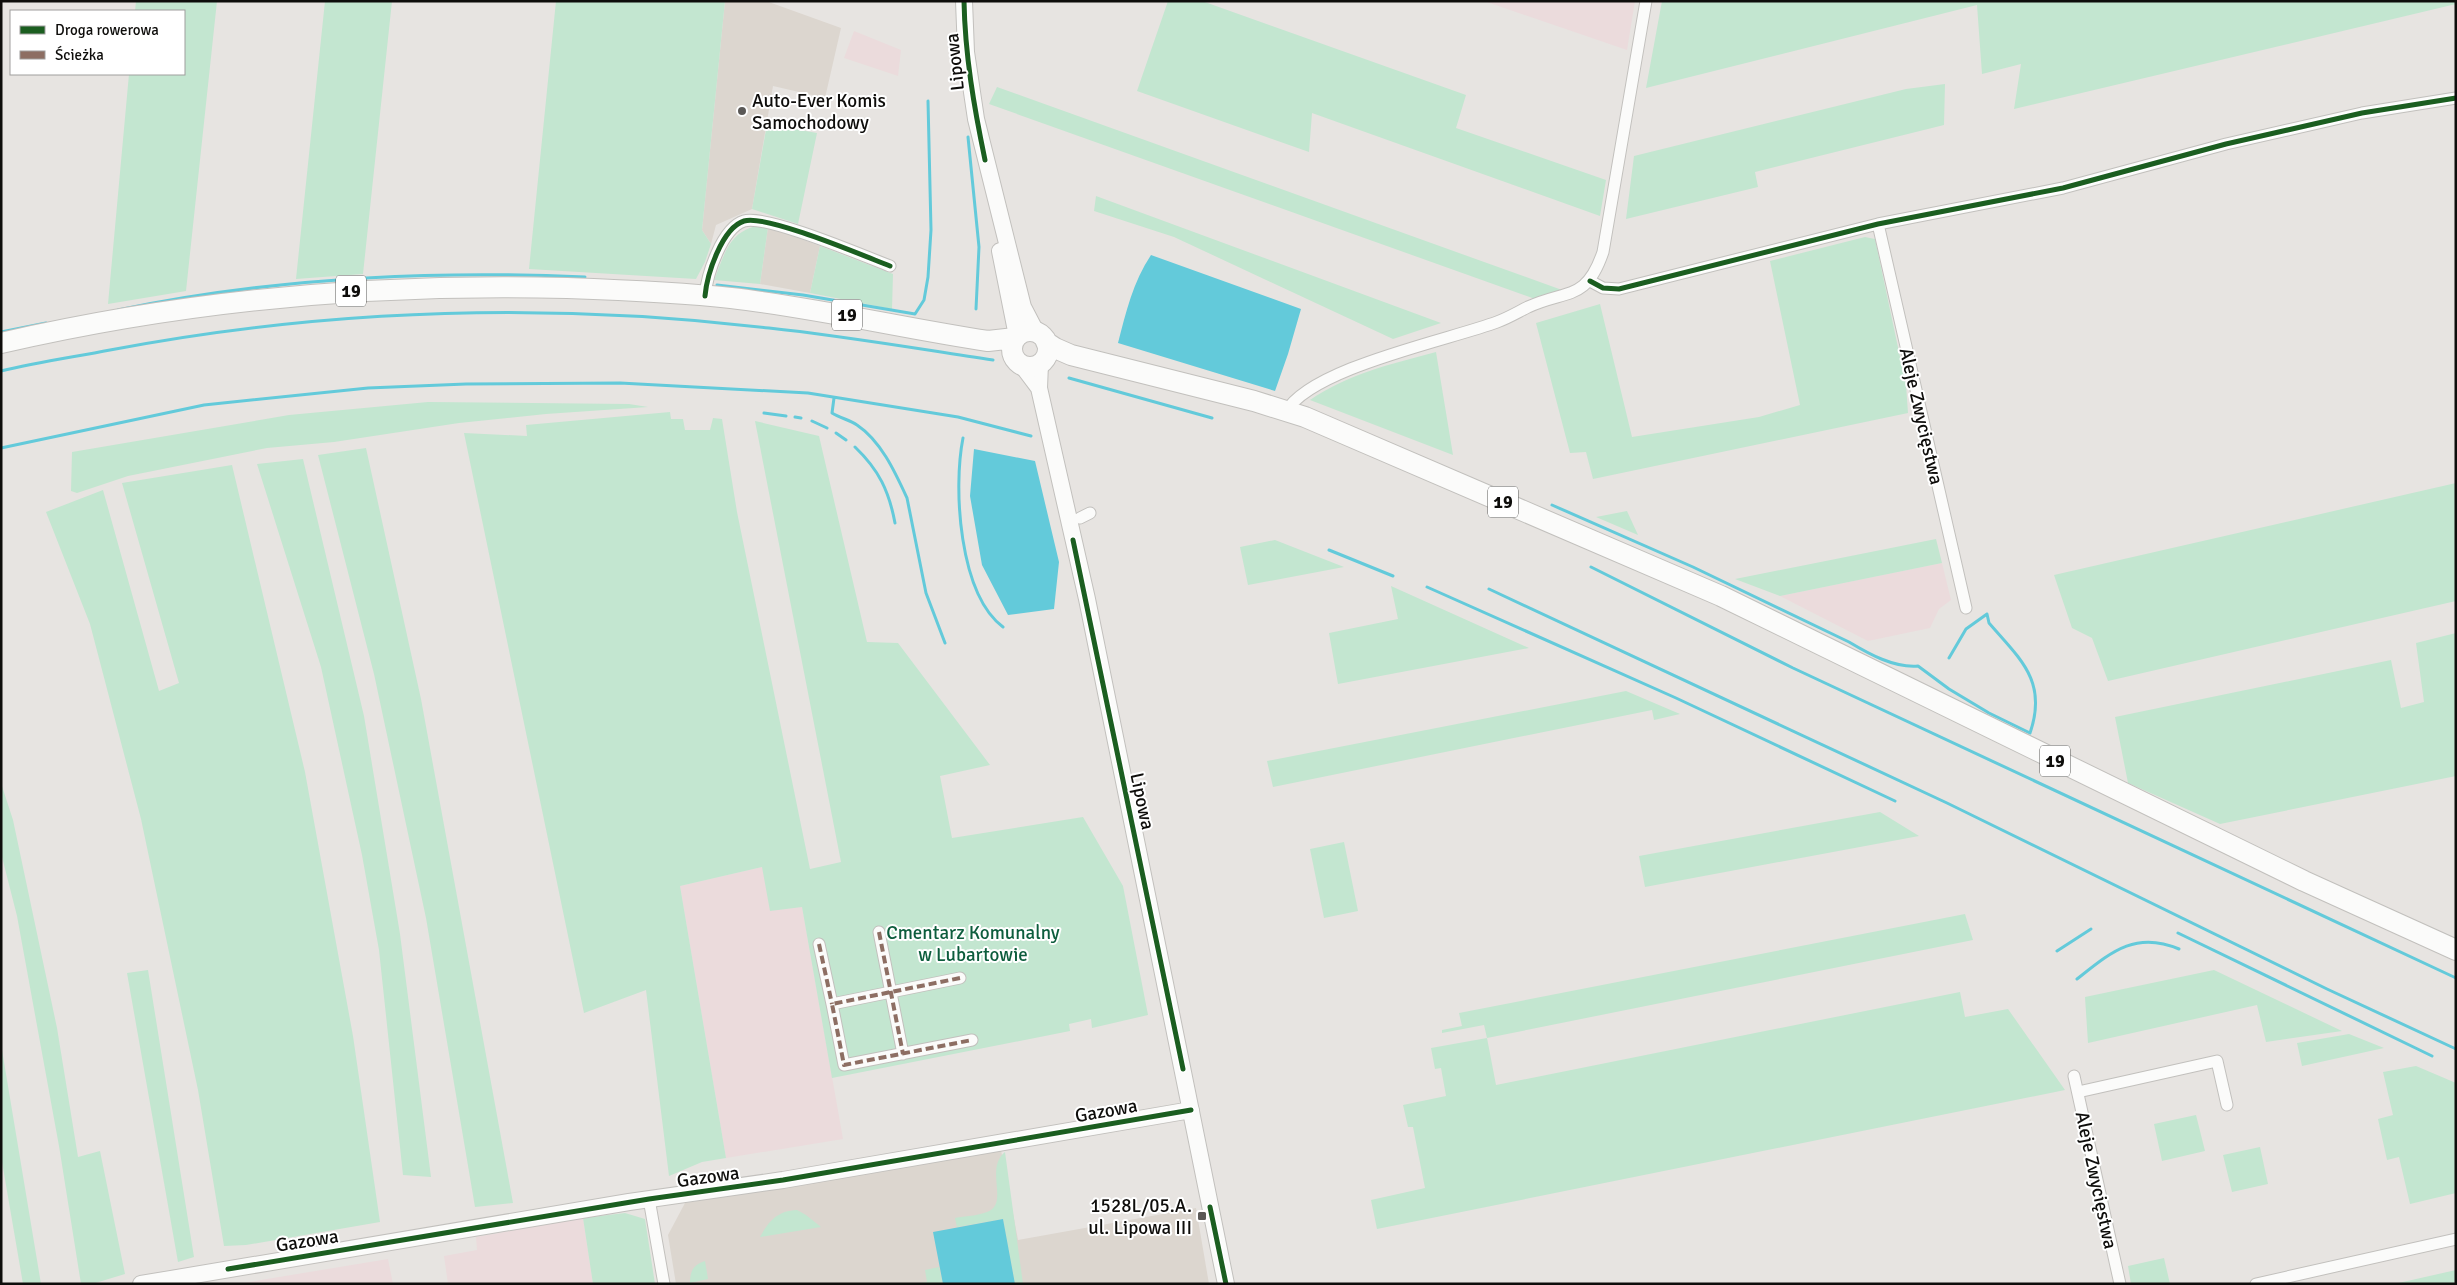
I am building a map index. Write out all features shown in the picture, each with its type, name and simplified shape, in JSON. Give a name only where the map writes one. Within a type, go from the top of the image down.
[{"type":"highway","name":"19","points":[[1,343],[46,333],[162,313],[281,296],[409,288],[503,286],[627,290],[705,296],[791,306],[1029,348],[1055,348],[1071,355],[1128,368],[1305,417],[1721,596],[2304,881],[2456,950]]},
{"type":"street","name":"Lipowa","points":[[964,1],[966,52],[976,119],[1023,307],[1029,348],[1087,599],[1226,1284]]},
{"type":"street","points":[[1286,412],[1296,398],[1337,374],[1497,322],[1530,306],[1568,296],[1590,281],[1597,270],[1603,252],[1646,1]]},
{"type":"street","points":[[1590,281],[1603,288],[1619,288],[1878,224],[2063,188],[2226,144],[2362,113],[2456,98]]},
{"type":"street","points":[[705,296],[722,241],[728,232],[744,221],[753,220],[778,225],[890,266]]},
{"type":"street","name":"Aleje Zwycięstwa","points":[[1878,224],[1966,608]]},
{"type":"street","points":[[879,932],[903,1054]]},
{"type":"street","points":[[820,944],[844,1065],[972,1040]]},
{"type":"street","points":[[832,1004],[960,978]]},
{"type":"street","points":[[2078,1092],[2218,1061],[2227,1105]]},
{"type":"street","name":"Aleje Zwycięstwa","points":[[2074,1076],[2120,1284]]},
{"type":"street","name":"Gazowa","points":[[141,1284],[650,1199],[783,1180],[1191,1110]]},
{"type":"street","points":[[650,1199],[664,1284]]},
{"type":"street","points":[[2256,1284],[2456,1238]]},
{"type":"shaded area","name":"Auto-Ever Komis Samochodowy","points":[[725,1],[766,1],[841,28],[825,98],[773,86],[752,209],[716,225],[711,244],[702,230]]},
{"type":"shaded area","points":[[1484,1],[1635,1],[1627,50]]},
{"type":"shaded area","points":[[854,31],[901,50],[898,76],[844,58]]},
{"type":"shaded area","points":[[768,227],[820,246],[810,293],[760,284]]},
{"type":"shaded area","points":[[1942,563],[1951,600],[1939,609],[1930,628],[1868,641],[1780,596]]},
{"type":"shaded area","points":[[762,867],[802,907],[843,1139],[726,1158],[680,886]]},
{"type":"shaded area","points":[[1001,1150],[1018,1240],[1196,1208],[1209,1284],[676,1284],[668,1235],[685,1203]]},
{"type":"shaded area","points":[[583,1218],[593,1284],[448,1284],[444,1256],[477,1250],[476,1237]]},
{"type":"shaded area","points":[[388,1259],[393,1284],[239,1284],[267,1279]]},
{"type":"green space","points":[[136,1],[217,1],[186,291],[108,304],[129,75],[185,75],[185,10],[135,10]]},
{"type":"green space","points":[[325,1],[392,1],[363,274],[296,279]]},
{"type":"green space","points":[[556,1],[725,1],[702,230],[711,244],[705,262],[696,279],[529,269]]},
{"type":"green space","points":[[1168,1],[1202,1],[1466,95],[1456,128],[1606,180],[1600,216],[1312,113],[1309,152],[1137,91]]},
{"type":"green space","points":[[1662,1],[2456,1],[2456,4],[2014,109],[2021,64],[1982,74],[1977,5],[1646,88]]},
{"type":"green space","points":[[1945,84],[1944,125],[1755,172],[1758,187],[1626,219],[1634,156],[1906,89]]},
{"type":"green space","points":[[997,87],[1562,290],[1538,300],[989,104]]},
{"type":"green space","points":[[767,124],[817,133],[798,224],[752,209]]},
{"type":"green space","points":[[1096,196],[1441,323],[1393,339],[1174,237],[1094,211]]},
{"type":"green space","points":[[756,226],[768,227],[760,284],[714,280],[724,254],[733,240],[747,229]]},
{"type":"green space","points":[[1865,237],[1875,239],[1906,385],[1908,413],[1593,479],[1586,452],[1570,453],[1536,323],[1600,304],[1632,437],[1759,417],[1800,405],[1770,261]]},
{"type":"green space","points":[[820,246],[893,274],[892,309],[810,293]]},
{"type":"green space","points":[[1436,352],[1453,455],[1310,400],[1339,383],[1386,366]]},
{"type":"green space","points":[[428,402],[629,404],[648,407],[546,414],[459,423],[334,442],[267,448],[128,476],[77,493],[71,491],[72,452],[289,415]]},
{"type":"green space","name":"Cmentarz Komunalny w Lubartowie","points":[[670,412],[671,419],[683,419],[685,430],[710,430],[713,418],[722,419],[737,512],[810,869],[841,862],[755,421],[819,436],[867,642],[898,643],[990,765],[940,776],[952,838],[1083,817],[1123,886],[1148,1015],[1092,1028],[1091,1019],[1069,1024],[1070,1031],[832,1078],[802,907],[770,911],[762,867],[680,886],[726,1158],[702,1162],[669,1176],[646,990],[584,1013],[464,433],[527,436],[526,425]]},
{"type":"green space","points":[[366,448],[421,699],[513,1203],[475,1207],[426,918],[374,674],[318,455]]},
{"type":"green space","points":[[303,459],[364,716],[400,934],[431,1177],[403,1175],[379,950],[362,855],[321,667],[257,464]]},
{"type":"green space","points":[[232,465],[305,772],[353,1036],[380,1222],[246,1245],[224,1246],[198,1090],[141,819],[90,624],[46,512],[103,490],[159,691],[179,683],[122,483]]},
{"type":"green space","points":[[2456,483],[2456,601],[2108,681],[2092,638],[2072,628],[2054,575]]},
{"type":"green space","points":[[1627,511],[1638,535],[1596,517]]},
{"type":"green space","points":[[1936,539],[1942,563],[1780,596],[1735,579]]},
{"type":"green space","points":[[1275,540],[1344,567],[1248,585],[1240,547]]},
{"type":"green space","points":[[1391,586],[1529,648],[1338,684],[1329,633],[1398,619]]},
{"type":"green space","points":[[2456,633],[2456,776],[2220,824],[2128,783],[2115,717],[2391,660],[2401,708],[2424,702],[2416,643]]},
{"type":"green space","points":[[1626,691],[1680,714],[1654,720],[1652,710],[1273,787],[1267,761]]},
{"type":"green space","points":[[1,783],[13,820],[57,1028],[78,1157],[100,1151],[125,1274],[92,1284],[81,1284],[59,1146],[17,916],[1,853]]},
{"type":"green space","points":[[1880,812],[1919,836],[1645,887],[1639,856]]},
{"type":"green space","points":[[1344,842],[1358,911],[1324,918],[1310,849]]},
{"type":"green space","points":[[1965,914],[1973,940],[1487,1038],[1484,1025],[1442,1033],[1442,1030],[1462,1026],[1459,1013]]},
{"type":"green space","points":[[148,970],[194,1257],[178,1262],[127,973]]},
{"type":"green space","points":[[2214,970],[2342,1031],[2266,1042],[2257,1005],[2088,1043],[2085,997]]},
{"type":"green space","points":[[1960,992],[1965,1017],[2008,1009],[2065,1090],[1377,1229],[1371,1200],[1425,1188],[1413,1127],[1408,1127],[1403,1105],[1446,1096],[1441,1068],[1435,1069],[1431,1048],[1487,1038],[1496,1085]]},
{"type":"green space","points":[[2349,1034],[2384,1048],[2302,1066],[2297,1043]]},
{"type":"green space","points":[[1,1044],[41,1284],[23,1284],[1,1156]]},
{"type":"green space","points":[[2416,1066],[2456,1083],[2456,1193],[2410,1204],[2399,1157],[2387,1160],[2378,1119],[2393,1115],[2383,1072]]},
{"type":"green space","points":[[2196,1115],[2205,1151],[2162,1161],[2154,1124]]},
{"type":"green space","points":[[2260,1147],[2268,1184],[2232,1192],[2223,1155]]},
{"type":"green space","points":[[1005,1152],[1023,1284],[1015,1284],[1003,1219],[957,1227],[955,1218],[987,1212],[994,1208],[997,1202],[997,1167],[999,1159]]},
{"type":"green space","points":[[797,1210],[821,1227],[760,1237],[774,1218],[784,1212]]},
{"type":"green space","points":[[625,1213],[645,1219],[655,1284],[593,1284],[583,1218]]},
{"type":"green space","points":[[2164,1258],[2170,1284],[2131,1284],[2128,1266]]},
{"type":"green space","points":[[705,1261],[708,1279],[690,1283],[693,1269]]},
{"type":"green space","points":[[939,1267],[943,1284],[915,1284],[927,1282],[925,1270]]},
{"type":"green space","points":[[2456,1270],[2456,1280],[2453,1284],[2394,1284]]},
{"type":"water","points":[[1151,255],[1301,309],[1275,391],[1118,343],[1127,309],[1139,276]]},
{"type":"water","points":[[974,449],[1035,461],[1059,562],[1054,609],[1008,615],[982,565],[970,496]]},
{"type":"water","points":[[1003,1219],[1015,1284],[943,1284],[933,1232]]},
{"type":"waterway","points":[[717,285],[803,295],[915,314],[924,300],[928,277],[931,230],[928,101]]},
{"type":"waterway","points":[[968,137],[979,247],[976,309]]},
{"type":"waterway","points":[[118,310],[234,290],[351,279],[468,275],[585,277]]},
{"type":"waterway","points":[[1,371],[191,336],[273,326],[356,318],[438,314],[521,313],[687,320],[769,328],[993,360]]},
{"type":"waterway","points":[[1,332],[46,323]]},
{"type":"waterway","points":[[1069,378],[1212,418]]},
{"type":"waterway","points":[[1,448],[204,405],[368,388],[466,384],[620,383],[808,393],[958,417],[1031,436]]},
{"type":"waterway","points":[[834,398],[832,413],[857,425],[866,432],[880,448],[898,478],[907,498],[926,593],[945,643]]},
{"type":"waterway","points":[[764,413],[786,416]]},
{"type":"waterway","points":[[795,417],[801,418]]},
{"type":"waterway","points":[[812,421],[827,428]]},
{"type":"waterway","points":[[836,433],[846,440]]},
{"type":"waterway","points":[[963,438],[960,459],[960,511],[968,566],[977,591],[988,611],[1003,627]]},
{"type":"waterway","points":[[855,447],[871,464],[882,482],[890,501],[895,523]]},
{"type":"waterway","points":[[1552,505],[1693,567],[1882,659],[1900,665],[1918,666],[1949,689],[1989,713],[2030,733],[2035,715],[2036,699],[2033,685],[2028,672],[2020,660],[1989,623],[1987,614],[1966,629],[1949,658]]},
{"type":"waterway","points":[[1329,550],[1393,576]]},
{"type":"waterway","points":[[1591,567],[1793,668],[2456,978]]},
{"type":"waterway","points":[[1427,587],[1676,698],[1895,801]]},
{"type":"waterway","points":[[1489,589],[1947,803],[2327,989],[2456,1049]]},
{"type":"waterway","points":[[2057,951],[2091,929]]},
{"type":"waterway","points":[[2178,933],[2432,1056]]},
{"type":"waterway","points":[[2077,979],[2112,953],[2136,943],[2149,942],[2179,949]]},
{"type":"marked path","points":[[879,932],[903,1054]]},
{"type":"marked path","points":[[819,944],[832,1004]]},
{"type":"marked path","points":[[960,978],[832,1004],[844,1065],[972,1040]]},
{"type":"cycle path","points":[[964,1],[971,81],[985,160]]},
{"type":"cycle path","points":[[1590,281],[1603,288],[1619,289],[1878,224],[2063,188],[2226,144],[2362,113],[2456,98]]},
{"type":"cycle path","points":[[705,296],[712,264],[717,253],[729,233],[736,225],[744,221],[756,221],[793,230],[890,266]]},
{"type":"cycle path","points":[[1073,540],[1183,1069]]},
{"type":"cycle path","points":[[228,1269],[649,1199],[783,1180],[1191,1110]]},
{"type":"cycle path","points":[[1210,1207],[1226,1284]]},
{"type":"place","name":"Auto-Ever Komis Samochodowy","points":[[742,111]]},
{"type":"place","name":"1528L/05.A. ul. Lipowa III","points":[[1202,1216]]}]
